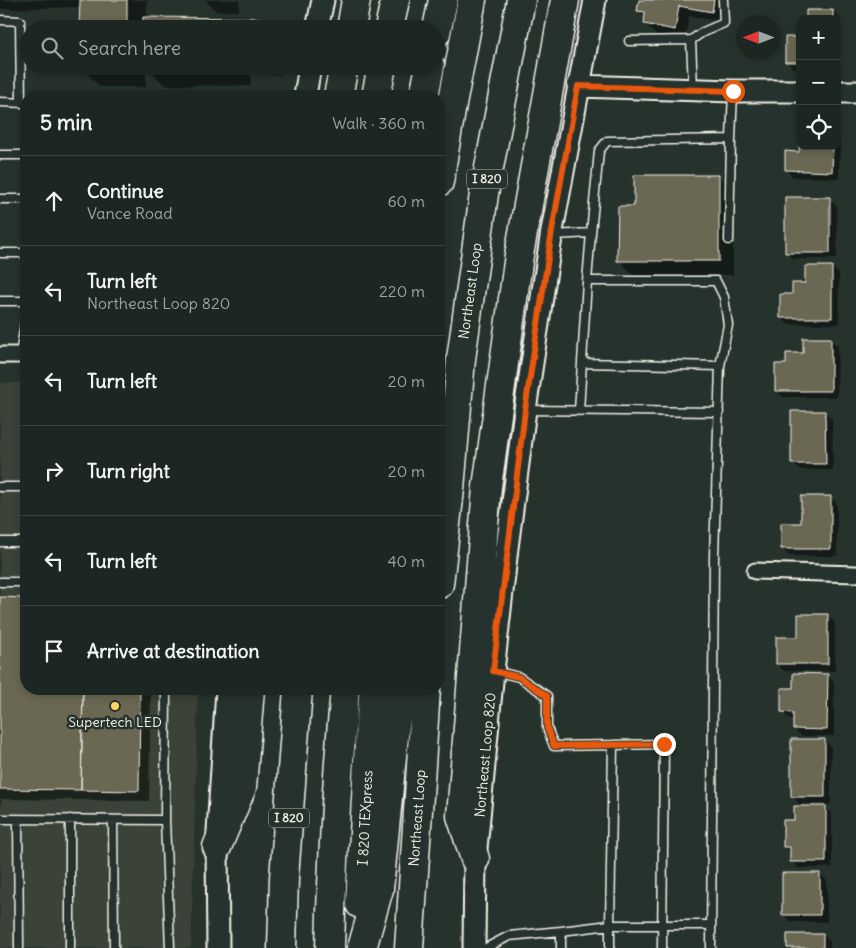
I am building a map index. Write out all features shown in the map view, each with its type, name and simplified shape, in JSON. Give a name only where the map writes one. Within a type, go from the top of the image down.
[{"type":"highway","points":[[352,20],[356,0]]},
{"type":"highway","points":[[391,20],[395,0]]},
{"type":"highway","points":[[439,20],[443,0]]},
{"type":"highway","points":[[445,146],[472,0]]},
{"type":"highway","name":"Northeast Loop","points":[[445,532],[461,359],[484,194],[521,0]]},
{"type":"highway","points":[[475,859],[461,816],[487,487],[519,255],[565,0]]},
{"type":"highway","points":[[339,90],[342,75]]},
{"type":"highway","points":[[377,90],[380,75]]},
{"type":"highway","points":[[425,90],[428,75]]},
{"type":"highway","points":[[445,433],[461,359]]},
{"type":"highway","points":[[217,847],[242,787],[250,695]]},
{"type":"highway","name":"I 820","points":[[282,948],[284,878],[298,695]]},
{"type":"highway","name":"I 820 TEXpress","points":[[330,948],[332,875],[345,695]]},
{"type":"highway","name":"I 820 TEXpress","points":[[357,948],[373,695]]},
{"type":"highway","points":[[362,948],[379,888],[399,695]]},
{"type":"highway","name":"Northeast Loop","points":[[409,948],[426,695]]},
{"type":"main road","points":[[319,20],[323,0]]},
{"type":"main road","name":"Northeast Loop 820","points":[[474,948],[475,859],[493,671],[525,410],[552,235],[594,0]]},
{"type":"main road","points":[[306,90],[308,75]]},
{"type":"main road","points":[[578,86],[796,91]]},
{"type":"main road","points":[[841,92],[856,92]]},
{"type":"main road","points":[[218,948],[217,847],[227,695]]},
{"type":"street","points":[[0,355],[20,355]]},
{"type":"street","points":[[755,572],[856,574]]},
{"type":"lane","points":[[629,42],[691,40],[724,23],[723,0]]},
{"type":"lane","points":[[0,20],[20,21]]},
{"type":"lane","points":[[691,40],[693,90]]},
{"type":"lane","points":[[22,75],[23,90]]},
{"type":"lane","points":[[729,240],[733,91]]},
{"type":"lane","points":[[0,102],[20,102]]},
{"type":"lane","points":[[579,411],[587,281],[599,151],[607,141],[731,139]]},
{"type":"lane","points":[[0,155],[20,155]]},
{"type":"lane","points":[[0,199],[20,199]]},
{"type":"lane","points":[[552,235],[591,233]]},
{"type":"lane","points":[[0,253],[20,253]]},
{"type":"lane","points":[[587,281],[716,281],[724,296],[728,325],[720,366],[714,558],[711,948]]},
{"type":"lane","points":[[0,301],[20,301]]},
{"type":"lane","points":[[582,363],[720,366]]},
{"type":"lane","points":[[525,410],[719,412]]},
{"type":"lane","points":[[0,487],[20,487]]},
{"type":"lane","points":[[0,542],[20,542]]},
{"type":"lane","points":[[0,582],[20,582]]},
{"type":"lane","points":[[493,671],[519,677],[547,696],[547,728],[554,746],[664,744],[662,948]]},
{"type":"lane","points":[[166,695],[165,820],[170,948]]},
{"type":"lane","points":[[610,948],[613,745]]},
{"type":"lane","points":[[0,819],[165,820]]},
{"type":"lane","points":[[18,819],[19,948]]},
{"type":"lane","points":[[70,819],[70,948]]},
{"type":"lane","points":[[113,820],[114,948]]},
{"type":"lane","points":[[486,948],[509,936],[610,925],[711,925]]},
{"type":"lane","points":[[561,931],[561,948]]},
{"type":"shaded area","points":[[0,383],[20,383],[20,695],[198,695],[191,948],[0,948]]},
{"type":"building","points":[[80,0],[127,0],[127,20],[79,20]]},
{"type":"building","points":[[639,0],[714,0],[712,12],[679,6],[675,30],[644,24],[645,12],[637,11]]},
{"type":"building","points":[[806,10],[833,10],[833,15],[806,15]]},
{"type":"building","points":[[143,17],[261,18],[261,20],[143,20]]},
{"type":"building","points":[[785,37],[796,37],[796,62],[785,62]]},
{"type":"building","points":[[799,150],[833,150],[832,172],[785,170],[785,151],[799,152]]},
{"type":"building","points":[[634,175],[719,175],[719,261],[617,261],[618,206],[634,206]]},
{"type":"building","points":[[785,197],[830,197],[830,253],[785,253]]},
{"type":"building","points":[[805,266],[832,266],[832,318],[780,318],[780,294],[792,294],[792,283],[805,283]]},
{"type":"building","points":[[803,338],[831,338],[831,391],[775,391],[775,364],[786,364],[786,353],[803,353]]},
{"type":"building","points":[[791,411],[825,411],[826,464],[791,464]]},
{"type":"building","points":[[801,496],[831,496],[831,549],[781,549],[781,523],[801,523]]},
{"type":"building","points":[[0,597],[20,598],[20,695],[83,695],[81,790],[0,789]]},
{"type":"building","points":[[798,614],[828,614],[828,664],[776,664],[776,637],[798,637]]},
{"type":"building","points":[[793,673],[828,674],[827,730],[793,729],[793,713],[781,712],[781,688],[793,688]]},
{"type":"building","points":[[83,695],[140,695],[139,791],[81,790]]},
{"type":"building","points":[[791,739],[825,739],[825,797],[791,797]]},
{"type":"building","points":[[794,806],[826,806],[826,862],[790,862],[790,847],[783,847],[783,820],[794,820]]},
{"type":"building","points":[[782,873],[820,873],[820,915],[782,915]]},
{"type":"building","points":[[787,934],[823,934],[823,948],[787,948]]},
{"type":"place","name":"Supertech LED","points":[[115,706]]},
{"type":"route","points":[[664,744],[554,746],[547,728],[547,696],[519,677],[493,671],[525,410],[552,231],[578,86],[733,91]]}]
